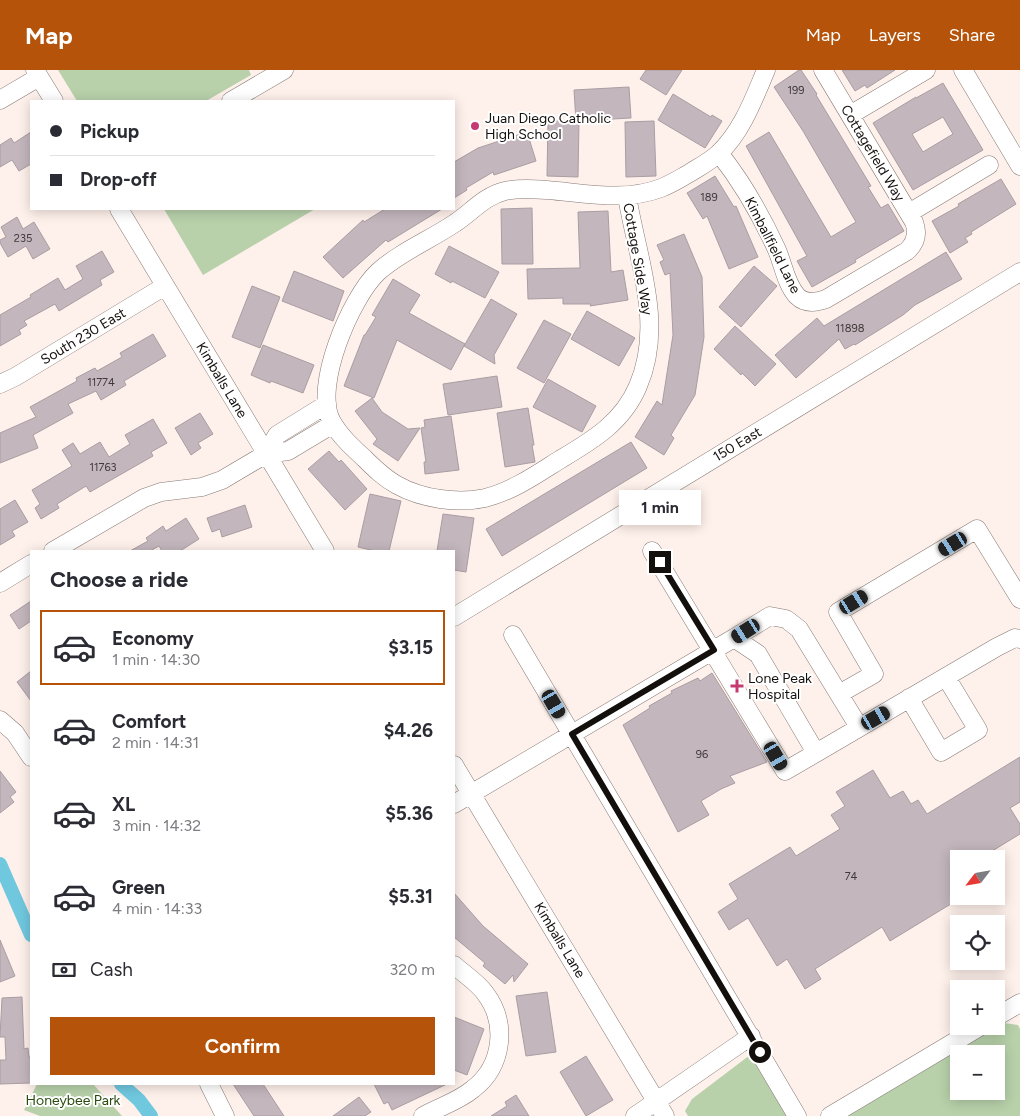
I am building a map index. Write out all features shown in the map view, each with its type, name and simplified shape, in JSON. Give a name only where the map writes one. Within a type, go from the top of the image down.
[{"type":"street","points":[[233,100],[284,70]]},
{"type":"street","points":[[55,550],[144,498],[161,492],[202,487],[222,480],[266,454],[288,451],[329,414],[327,390],[331,362],[352,308],[364,288],[388,264],[457,222],[481,202],[509,190],[530,189],[606,196],[627,196],[663,188],[719,153],[740,126],[766,70]]},
{"type":"street","name":"Cottagefield Way","points":[[823,70],[909,213],[915,226],[916,238]]},
{"type":"street","points":[[850,115],[926,70]]},
{"type":"street","points":[[963,70],[1020,166]]},
{"type":"street","points":[[0,100],[37,73],[53,100]]},
{"type":"street","name":"Kimballfield Lane","points":[[719,153],[755,206],[777,250],[792,289],[802,300],[819,302],[834,296],[907,251],[914,244],[916,238]]},
{"type":"street","points":[[909,213],[989,165]]},
{"type":"street","name":"Cottage Side Way","points":[[329,414],[352,448],[397,485],[430,496],[464,500],[489,497],[514,487],[598,436],[617,420],[632,398],[643,373],[649,343],[650,328],[647,292],[627,196]]},
{"type":"street","name":"Kimballs Lane","points":[[119,210],[324,550]]},
{"type":"street","name":"150 East","points":[[455,615],[1020,272]]},
{"type":"street","name":"South 230 East","points":[[0,384],[15,377],[165,286]]},
{"type":"street","points":[[839,694],[874,674],[838,612],[977,529],[1020,599]]},
{"type":"street","points":[[652,551],[714,650],[785,771],[997,647],[1015,638],[1020,639]]},
{"type":"street","points":[[0,583],[30,565]]},
{"type":"street","points":[[455,803],[770,616],[786,619],[799,629],[859,728]]},
{"type":"street","points":[[513,635],[798,1116]]},
{"type":"street","points":[[734,638],[758,654],[816,752]]},
{"type":"street","points":[[909,698],[941,752],[978,730],[946,677]]},
{"type":"street","points":[[0,720],[15,733],[30,756]]},
{"type":"street","name":"Kimballs Lane","points":[[455,767],[661,1109]]},
{"type":"street","points":[[423,1116],[464,1096],[479,1084],[491,1069],[498,1052],[500,1034],[494,1007],[484,991],[455,966]]},
{"type":"street","points":[[1005,1013],[1018,1008]]},
{"type":"street","points":[[830,1116],[966,1035]]},
{"type":"street","points":[[635,1116],[661,1109],[751,1036]]},
{"type":"street","points":[[210,1085],[225,1116]]},
{"type":"green space","points":[[58,70],[249,70],[251,75],[208,100],[76,100]]},
{"type":"green space","points":[[165,210],[313,210],[203,275]]},
{"type":"green space","points":[[1005,1023],[1018,1025],[1020,1029],[1020,1116],[846,1116],[950,1055],[950,1100],[1005,1100],[1005,1045],[967,1045],[984,1035],[1005,1035]]},
{"type":"green space","points":[[750,1055],[789,1116],[688,1116],[685,1111],[692,1099]]},
{"type":"green space","name":"Honeybee Park","points":[[36,1085],[94,1085],[122,1116],[40,1116],[24,1110]]},
{"type":"building","points":[[646,70],[682,70],[666,95],[640,79]]},
{"type":"building","points":[[801,70],[817,94],[871,186],[868,187],[881,208],[888,204],[904,231],[855,260],[856,262],[812,287],[797,261],[807,256],[746,146],[769,132],[831,237],[856,222],[803,131],[774,87]]},
{"type":"building","points":[[842,70],[895,70],[867,88],[865,85],[855,91]]},
{"type":"building","points":[[943,83],[983,150],[913,190],[873,123]],"holes":[[[943,117],[953,134],[923,152],[912,134]]]},
{"type":"building","points":[[629,87],[631,118],[576,121],[574,90]]},
{"type":"building","points":[[673,94],[711,117],[712,115],[722,121],[705,148],[658,120]]},
{"type":"building","points":[[548,121],[579,121],[578,177],[547,176]]},
{"type":"building","points":[[654,121],[656,176],[626,177],[625,122]]},
{"type":"building","points":[[527,132],[536,161],[494,175],[493,172],[466,188],[467,190],[455,197],[455,161],[478,148]]},
{"type":"building","points":[[30,133],[30,165],[19,171],[12,160],[0,167],[0,145],[11,138],[14,143]]},
{"type":"building","points":[[715,176],[734,207],[736,206],[758,257],[729,269],[707,216],[703,219],[687,193]]},
{"type":"building","points":[[1001,179],[1016,204],[971,232],[972,234],[965,238],[968,242],[950,253],[932,221]]},
{"type":"building","points":[[532,208],[533,264],[502,264],[501,209]]},
{"type":"building","points":[[383,210],[440,210],[388,242],[386,240],[343,278],[323,257],[363,220],[364,222]]},
{"type":"building","points":[[608,211],[611,272],[623,270],[628,300],[590,306],[591,304],[563,304],[563,298],[528,299],[527,269],[580,268],[578,212]]},
{"type":"building","points":[[17,217],[23,229],[34,222],[50,249],[33,259],[26,246],[8,257],[0,243],[0,240],[6,237],[1,227]]},
{"type":"building","points":[[684,234],[702,277],[704,337],[695,395],[671,435],[674,438],[664,455],[635,437],[657,401],[662,405],[673,335],[670,273],[665,275],[660,262],[664,260],[657,245]]},
{"type":"building","points":[[449,246],[499,272],[485,298],[435,274]]},
{"type":"building","points":[[102,251],[114,272],[100,280],[102,285],[59,311],[55,304],[24,321],[27,325],[19,330],[21,334],[0,346],[0,315],[58,278],[65,290],[83,279],[76,266]]},
{"type":"building","points":[[946,252],[962,279],[915,305],[903,315],[855,345],[845,349],[839,339],[796,378],[775,355],[817,318],[824,326]]},
{"type":"building","points":[[754,266],[777,286],[741,327],[719,307]]},
{"type":"building","points":[[294,271],[344,291],[333,321],[282,301]]},
{"type":"building","points":[[393,279],[420,295],[409,313],[465,344],[451,370],[397,340],[374,398],[344,386],[364,335],[376,317],[372,315]]},
{"type":"building","points":[[252,286],[280,297],[260,348],[232,337]]},
{"type":"building","points":[[491,299],[517,314],[494,355],[495,364],[464,346]]},
{"type":"building","points":[[587,311],[635,338],[619,366],[571,339]]},
{"type":"building","points":[[544,320],[571,334],[544,383],[517,368]]},
{"type":"building","points":[[735,326],[776,364],[755,386],[714,349]]},
{"type":"building","points":[[153,334],[166,356],[124,381],[126,385],[101,400],[96,391],[68,404],[73,413],[33,435],[38,448],[0,463],[0,433],[36,417],[30,407],[77,381],[76,378],[95,368],[97,371],[122,357],[120,353]]},
{"type":"building","points":[[263,345],[314,365],[303,393],[251,375]]},
{"type":"building","points":[[497,376],[502,407],[448,415],[443,384]]},
{"type":"building","points":[[548,379],[596,406],[582,432],[533,407]]},
{"type":"building","points":[[372,398],[382,412],[408,429],[420,428],[398,461],[373,444],[377,439],[355,411]]},
{"type":"building","points":[[528,408],[535,462],[505,467],[497,413]]},
{"type":"building","points":[[200,413],[213,434],[198,443],[201,448],[191,455],[175,428]]},
{"type":"building","points":[[451,416],[459,470],[425,474],[424,462],[426,462],[421,428],[425,427],[424,420]]},
{"type":"building","points":[[153,419],[167,443],[151,452],[153,456],[90,492],[86,486],[57,504],[59,508],[41,519],[35,508],[40,504],[32,490],[72,466],[62,450],[73,443],[80,454],[100,442],[109,457],[130,444],[125,435]]},
{"type":"building","points":[[631,442],[647,468],[502,556],[486,529]]},
{"type":"building","points":[[329,451],[339,462],[341,460],[367,489],[345,510],[308,469]]},
{"type":"building","points":[[370,494],[401,501],[389,550],[371,550],[358,547]]},
{"type":"building","points":[[15,500],[28,522],[12,531],[15,536],[0,545],[0,509]]},
{"type":"building","points":[[245,505],[252,527],[222,537],[220,529],[212,532],[207,518]]},
{"type":"building","points":[[443,514],[474,518],[466,572],[455,570],[455,550],[437,550]]},
{"type":"building","points":[[186,518],[199,539],[182,550],[161,550],[159,546],[152,550],[132,550],[148,541],[146,538],[163,526],[166,531]]},
{"type":"building","points":[[30,602],[30,622],[19,629],[10,615]]},
{"type":"building","points":[[30,672],[30,700],[17,682]]},
{"type":"building","points":[[712,673],[767,762],[730,776],[735,783],[701,801],[709,815],[678,832],[623,725],[650,708],[649,706],[672,693],[671,691],[698,678],[700,681]]},
{"type":"building","points":[[1020,757],[1020,802],[1010,808],[1020,824],[1020,834],[994,850],[950,850],[950,904],[890,941],[882,927],[815,969],[821,979],[805,989],[787,959],[777,966],[748,918],[729,930],[718,912],[738,899],[729,884],[790,847],[796,856],[840,829],[831,815],[845,806],[836,792],[873,770],[890,798],[903,791],[911,804],[918,800],[927,814]]},
{"type":"building","points":[[0,771],[16,792],[10,797],[14,802],[0,813]]},
{"type":"building","points":[[455,894],[483,926],[528,964],[514,982],[513,975],[505,984],[483,966],[485,963],[455,938]]},
{"type":"building","points":[[0,940],[15,976],[0,982]]},
{"type":"building","points":[[547,992],[556,1052],[526,1056],[516,996]]},
{"type":"building","points":[[22,997],[24,1049],[28,1048],[30,1057],[30,1083],[0,1084],[0,1060],[6,1060],[5,1037],[0,1037],[2,998]]},
{"type":"building","points":[[455,1017],[484,1029],[467,1075],[455,1070]]},
{"type":"building","points":[[586,1056],[613,1100],[586,1116],[560,1072]]},
{"type":"building","points":[[234,1085],[264,1085],[284,1116],[254,1116]]},
{"type":"building","points":[[374,1085],[445,1085],[392,1110],[388,1102],[384,1104]]},
{"type":"building","points":[[516,1095],[529,1116],[491,1116],[507,1106],[505,1102]]},
{"type":"building","points":[[359,1097],[371,1112],[365,1116],[333,1116]]},
{"type":"waterway","points":[[0,864],[30,933]]},
{"type":"waterway","points":[[122,1085],[139,1100],[151,1116]]},
{"type":"place","name":"Juan Diego Catholic High School","points":[[475,126]]},
{"type":"place","name":"Lone Peak Hospital","points":[[737,686]]},
{"type":"route","points":[[660,562],[714,650],[572,734],[760,1052]]}]
